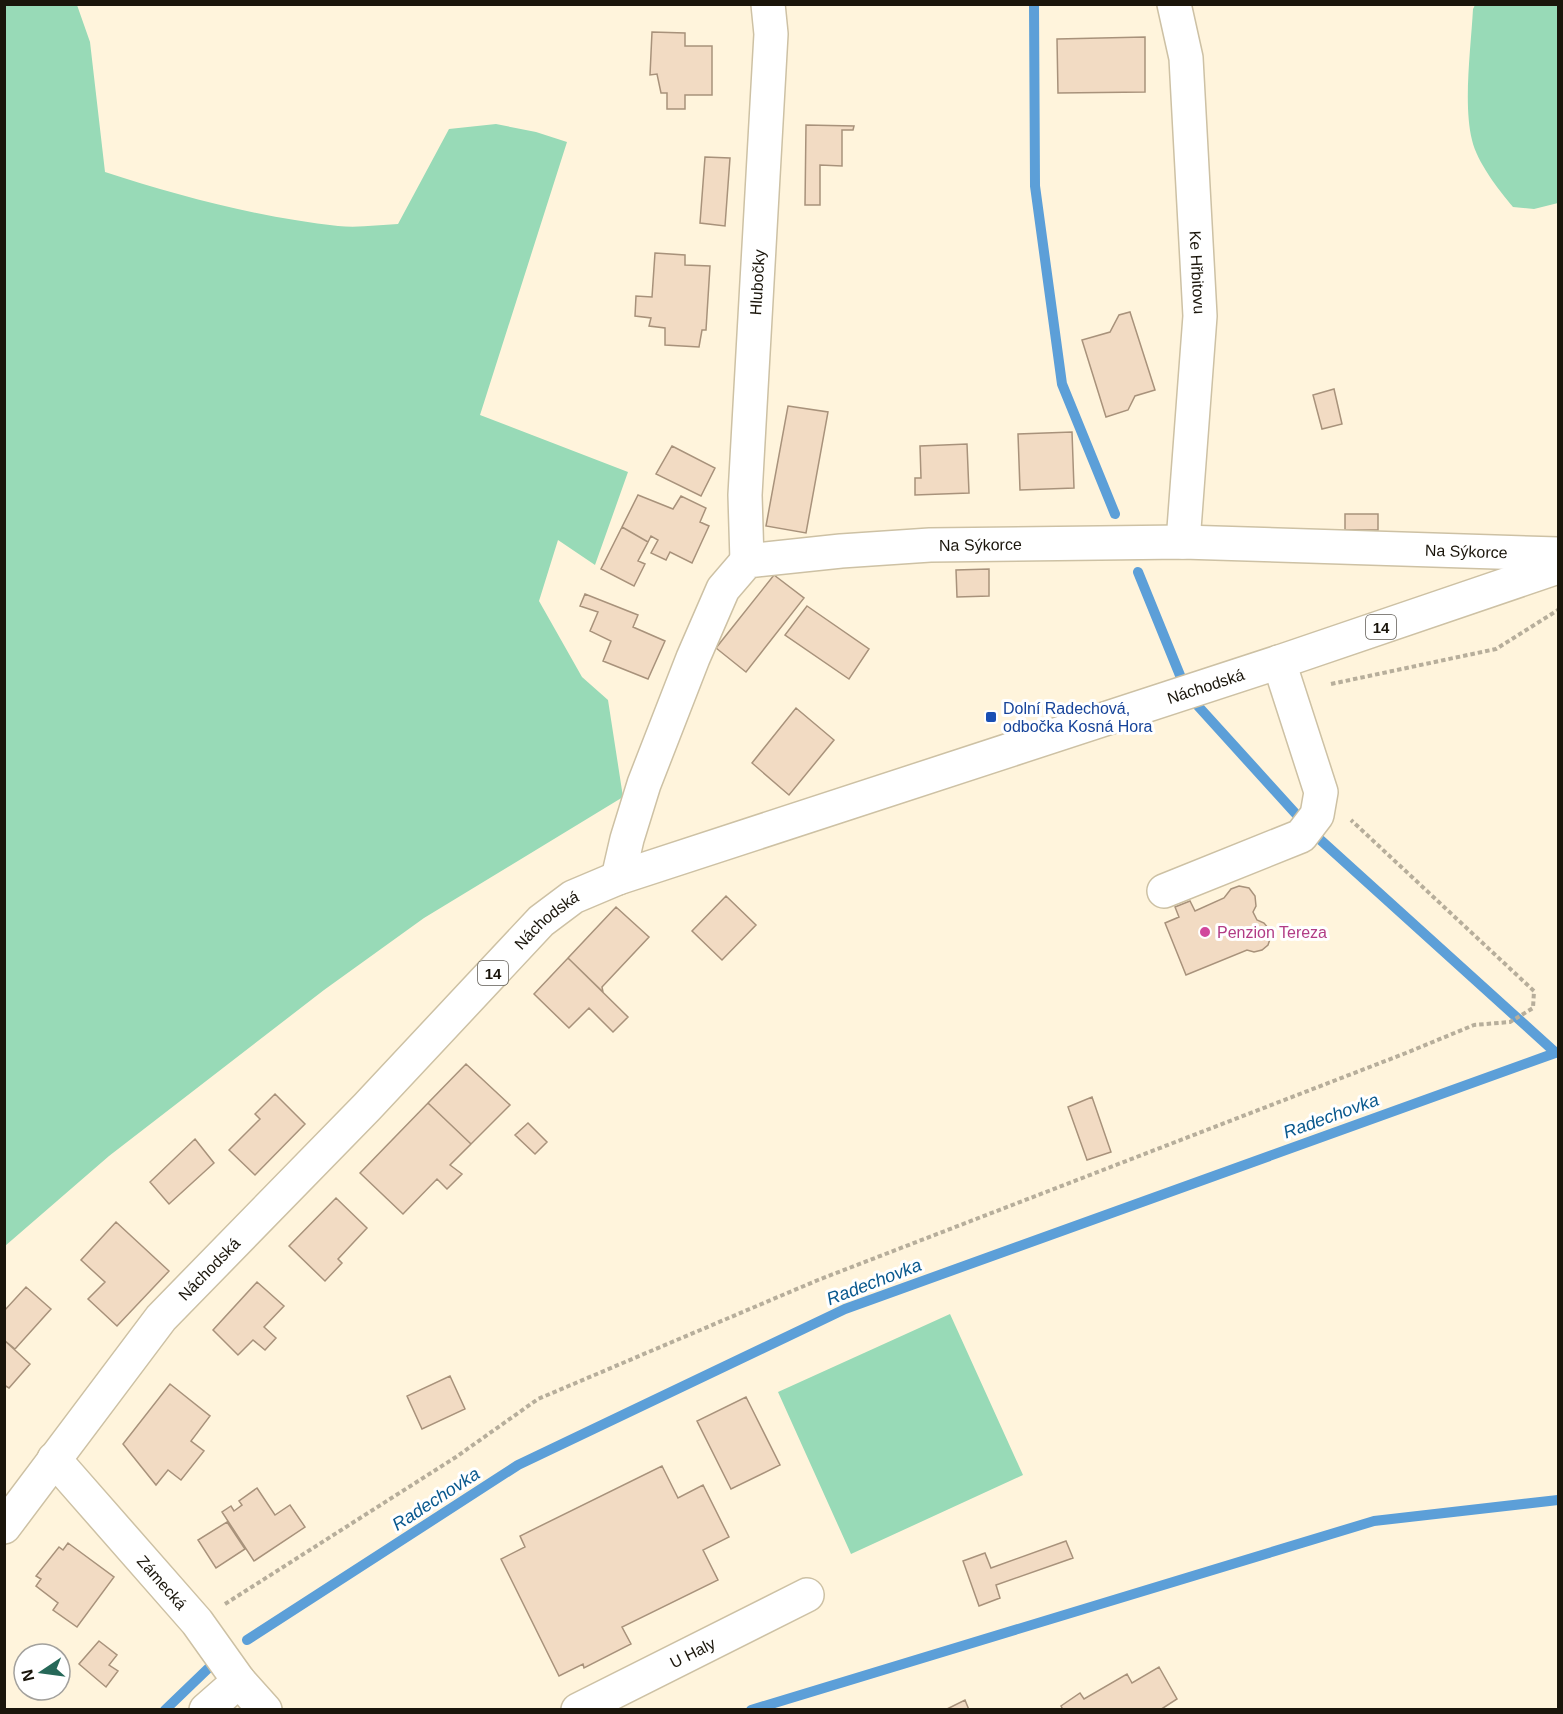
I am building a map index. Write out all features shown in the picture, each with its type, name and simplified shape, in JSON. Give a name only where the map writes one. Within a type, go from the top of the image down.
[{"type":"street","name":"Hlubočky","points":[[747,561],[745,495],[771,34],[768,4]]},
{"type":"street","name":"Ke Hřbitovu","points":[[1174,4],[1186,58],[1200,316],[1183,542]]},
{"type":"street","name":"Na Sýkorce","points":[[747,561],[930,545],[1183,542],[1558,554]]},
{"type":"street","points":[[618,878],[644,784],[693,658],[723,589],[747,561]]},
{"type":"street","name":"Náchodská","points":[[4,1527],[161,1318],[367,1107],[541,921],[573,897],[618,878],[1279,662],[1558,567]]},
{"type":"street","points":[[1164,891],[1313,815],[1290,693],[1279,662]]},
{"type":"street","name":"Zámecká","points":[[54,1459],[197,1622],[239,1680],[265,1710]]},
{"type":"street","name":"U Haly","points":[[578,1710],[807,1595]]},
{"type":"street","points":[[206,1710],[239,1680]]},
{"type":"path","points":[[1290,693],[1496,649],[1558,610]]},
{"type":"path","points":[[197,1622],[456,1457],[538,1399],[818,1280],[1474,1025],[1510,1022],[1533,1008],[1534,991],[1313,815]]},
{"type":"green space","points":[[5,4],[77,5],[90,42],[105,172],[220,205],[280,218],[338,226],[398,224],[449,129],[496,124],[536,132],[567,142],[480,415],[628,472],[595,565],[558,540],[539,601],[582,677],[608,700],[623,797],[424,918],[324,990],[109,1156],[5,1246]]},
{"type":"green space","points":[[1475,5],[1558,5],[1558,203],[1534,209],[1513,207],[1478,157],[1469,126],[1468,110],[1469,58]]},
{"type":"green space","points":[[950,1314],[1023,1475],[851,1554],[778,1392]]},
{"type":"building","points":[[652,32],[685,33],[685,46],[712,46],[712,95],[685,95],[685,109],[667,109],[667,93],[661,93],[657,74],[650,75]]},
{"type":"building","points":[[1145,37],[1145,92],[1058,93],[1057,39]]},
{"type":"building","points":[[806,125],[854,126],[853,130],[842,130],[842,166],[820,165],[820,205],[805,205]]},
{"type":"building","points":[[705,157],[730,158],[725,226],[700,223]]},
{"type":"building","points":[[655,253],[685,255],[685,265],[710,266],[706,330],[702,330],[699,347],[665,345],[665,328],[649,326],[651,318],[635,316],[636,296],[652,297]]},
{"type":"building","points":[[1130,312],[1155,390],[1135,396],[1128,410],[1106,417],[1082,340],[1110,332],[1119,315]]},
{"type":"building","points":[[1334,389],[1342,424],[1322,429],[1313,395]]},
{"type":"building","points":[[788,406],[828,412],[806,533],[766,526]]},
{"type":"building","points":[[1072,432],[1074,488],[1020,490],[1018,434]]},
{"type":"building","points":[[967,444],[969,493],[915,495],[915,478],[921,478],[920,446]]},
{"type":"building","points":[[672,446],[715,468],[701,496],[656,474]]},
{"type":"building","points":[[638,495],[673,509],[681,496],[706,508],[700,522],[709,526],[692,563],[670,552],[666,560],[651,553],[658,540],[651,536],[648,542],[622,527]]},
{"type":"building","points":[[1345,514],[1378,514],[1378,530],[1345,530]]},
{"type":"building","points":[[622,527],[648,542],[638,561],[645,564],[634,586],[601,569]]},
{"type":"building","points":[[989,569],[989,596],[957,597],[956,570]]},
{"type":"building","points":[[774,575],[804,598],[746,672],[716,648]]},
{"type":"building","points":[[585,594],[638,615],[633,627],[665,641],[648,679],[603,661],[611,641],[590,631],[598,612],[580,606]]},
{"type":"building","points":[[807,606],[869,649],[849,679],[785,635]]},
{"type":"building","points":[[796,708],[834,740],[789,795],[752,763]]},
{"type":"building","name":"Penzion Tereza","points":[[1239,886],[1249,888],[1255,896],[1256,906],[1253,912],[1257,920],[1269,929],[1271,936],[1268,945],[1262,950],[1254,952],[1247,950],[1186,975],[1165,923],[1179,917],[1175,907],[1190,901],[1195,911],[1224,898],[1231,889]]},
{"type":"building","points":[[726,896],[756,925],[722,960],[692,931]]},
{"type":"building","points":[[616,907],[649,937],[602,987],[603,992],[568,958]]},
{"type":"building","points":[[568,958],[628,1017],[613,1032],[589,1008],[569,1028],[534,994]]},
{"type":"building","points":[[466,1064],[510,1105],[471,1144],[428,1103]]},
{"type":"building","points":[[275,1094],[305,1124],[255,1175],[229,1150],[260,1119],[255,1114]]},
{"type":"building","points":[[1092,1097],[1111,1152],[1087,1160],[1068,1107]]},
{"type":"building","points":[[428,1103],[471,1144],[450,1165],[462,1174],[447,1189],[437,1179],[403,1214],[360,1173]]},
{"type":"building","points":[[528,1123],[547,1142],[535,1154],[515,1135]]},
{"type":"building","points":[[195,1139],[214,1163],[169,1204],[150,1182]]},
{"type":"building","points":[[336,1198],[367,1228],[338,1259],[342,1263],[325,1281],[289,1246]]},
{"type":"building","points":[[116,1222],[169,1271],[117,1326],[88,1299],[105,1282],[81,1260]]},
{"type":"building","points":[[257,1282],[284,1306],[264,1327],[276,1338],[265,1350],[253,1340],[238,1355],[213,1330]]},
{"type":"building","points":[[26,1287],[51,1309],[15,1349],[4,1340],[4,1311]]},
{"type":"building","points":[[4,1340],[30,1364],[9,1388],[4,1385]]},
{"type":"building","points":[[450,1376],[465,1409],[422,1429],[407,1396]]},
{"type":"building","points":[[170,1384],[210,1416],[191,1441],[204,1451],[181,1480],[168,1470],[156,1485],[123,1444]]},
{"type":"building","points":[[746,1397],[780,1465],[731,1489],[697,1421]]},
{"type":"building","points":[[662,1466],[678,1498],[703,1485],[729,1537],[703,1550],[718,1580],[622,1627],[631,1644],[584,1668],[583,1664],[559,1676],[501,1559],[525,1547],[520,1536]]},
{"type":"building","points":[[257,1488],[275,1515],[290,1505],[305,1527],[254,1561],[222,1512],[231,1506],[234,1511],[242,1505],[239,1501]]},
{"type":"building","points":[[227,1522],[245,1549],[216,1568],[198,1540]]},
{"type":"building","points":[[1066,1541],[1073,1558],[996,1585],[1000,1598],[979,1606],[963,1561],[985,1553],[991,1568]]},
{"type":"building","points":[[68,1543],[114,1577],[77,1627],[53,1610],[58,1603],[36,1586],[41,1579],[36,1576],[59,1547],[63,1550]]},
{"type":"building","points":[[99,1641],[117,1655],[109,1665],[118,1671],[106,1687],[79,1664]]},
{"type":"building","points":[[1159,1667],[1177,1699],[1160,1710],[1063,1710],[1061,1706],[1080,1693],[1084,1699],[1127,1674],[1132,1683]]},
{"type":"building","points":[[965,1700],[969,1710],[945,1710]]},
{"type":"waterway","points":[[1034,4],[1035,186],[1062,384],[1115,514]]},
{"type":"waterway","points":[[1138,572],[1188,695],[1315,835],[1556,1053]]},
{"type":"waterway","name":"Radechovka","points":[[247,1640],[518,1465],[845,1309],[1558,1052]]},
{"type":"waterway","points":[[751,1710],[1374,1521],[1558,1500]]},
{"type":"waterway","name":"Radechovka","points":[[165,1710],[219,1658]]},
{"type":"place","name":"Dolní Radechová, odbočka Kosná Hora","points":[[991,717]]},
{"type":"place","name":"Penzion Tereza","points":[[1205,932]]}]
